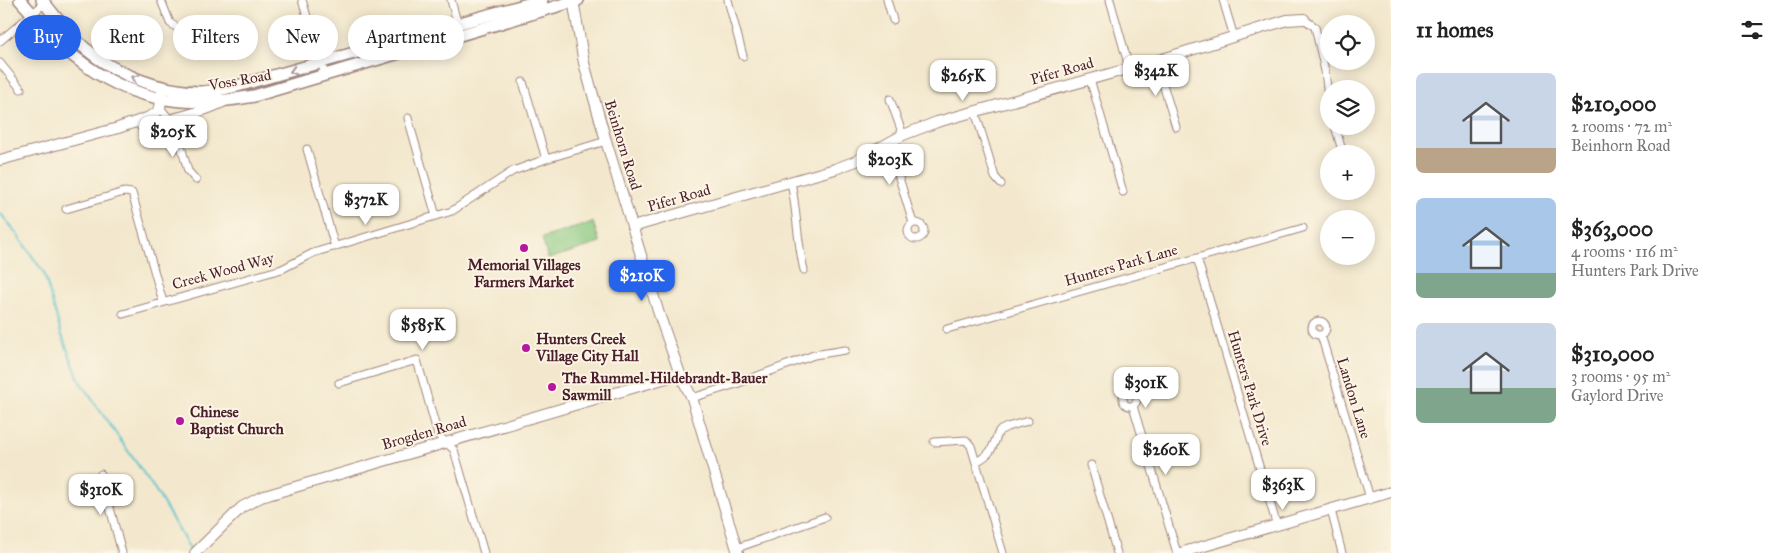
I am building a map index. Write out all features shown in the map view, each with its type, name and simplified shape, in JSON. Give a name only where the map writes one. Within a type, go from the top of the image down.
[{"type":"main road","name":"Voss Road","points":[[20,0],[63,47],[103,77],[123,88],[161,98],[188,102],[224,101],[254,96],[370,60]]},
{"type":"main road","name":"Voss Road","points":[[464,28],[542,0]]},
{"type":"main road","name":"Voss Road","points":[[464,29],[575,0]]},
{"type":"main road","name":"Voss Road","points":[[44,2],[84,48],[107,64],[137,79],[161,98],[237,86],[348,57]]},
{"type":"street","points":[[161,0],[170,23],[173,25]]},
{"type":"street","points":[[302,0],[325,75]]},
{"type":"street","points":[[451,0],[455,15]]},
{"type":"street","name":"Beinhorn Road","points":[[575,0],[584,64],[606,141],[659,314],[680,374],[692,398],[737,551]]},
{"type":"street","points":[[728,0],[743,56]]},
{"type":"street","points":[[887,0],[893,20]]},
{"type":"street","points":[[1110,0],[1129,67]]},
{"type":"street","points":[[1223,0],[1234,37]]},
{"type":"street","points":[[0,41],[44,2]]},
{"type":"street","points":[[1304,19],[1315,27],[1326,80]]},
{"type":"street","name":"Pifer Road","points":[[632,227],[856,161],[888,142],[937,122],[1156,61],[1287,20],[1304,19]]},
{"type":"street","points":[[1156,61],[1176,127]]},
{"type":"street","points":[[0,63],[22,89]]},
{"type":"street","points":[[1090,79],[1123,192]]},
{"type":"street","points":[[523,82],[546,159]]},
{"type":"street","points":[[161,98],[175,125],[188,171],[196,180]]},
{"type":"street","points":[[118,128],[155,114],[161,98]]},
{"type":"street","points":[[890,100],[903,135]]},
{"type":"street","points":[[0,160],[118,128],[171,119],[205,110],[224,101]]},
{"type":"street","points":[[975,111],[995,177],[1001,184]]},
{"type":"street","points":[[408,118],[436,216]]},
{"type":"street","name":"Creek Wood Way","points":[[124,314],[282,270],[313,253],[452,211],[513,171],[606,141]]},
{"type":"street","points":[[888,142],[912,223]]},
{"type":"street","points":[[307,149],[335,247]]},
{"type":"street","points":[[790,182],[794,199],[799,251],[804,270]]},
{"type":"street","points":[[66,209],[124,192],[132,193],[163,302]]},
{"type":"street","name":"Hunters Park Lane","points":[[946,329],[1304,228]]},
{"type":"street","name":"Hunters Park Drive","points":[[1197,258],[1277,526]]},
{"type":"street","name":"Landon Lane","points":[[1321,335],[1370,498]]},
{"type":"street","points":[[692,398],[814,356],[845,350]]},
{"type":"street","points":[[339,383],[417,360],[438,434],[454,450],[484,553]]},
{"type":"street","name":"Brogden Road","points":[[195,553],[242,507],[261,496],[680,374]]},
{"type":"street","points":[[1133,406],[1179,553],[1391,492]]},
{"type":"street","points":[[976,462],[986,457],[993,450],[999,431],[1028,421]]},
{"type":"street","points":[[934,442],[966,440],[971,446],[1003,553]]},
{"type":"street","points":[[1091,465],[1117,553]]},
{"type":"street","points":[[101,474],[122,553]]},
{"type":"street","points":[[1331,510],[1342,553]]},
{"type":"street","points":[[737,551],[825,517]]},
{"type":"green space","points":[[593,222],[600,243],[548,259],[542,238]]},
{"type":"waterway","points":[[0,213],[44,273],[61,333],[80,382],[156,491],[191,551]]},
{"type":"place","name":"Memorial Villages Farmers Market","points":[[524,248]]},
{"type":"place","name":"Hunters Creek Village City Hall","points":[[526,348]]},
{"type":"place","name":"The Rummel-Hildebrandt-Bauer Sawmill","points":[[552,387]]},
{"type":"place","name":"Chinese Baptist Church","points":[[180,421]]}]
